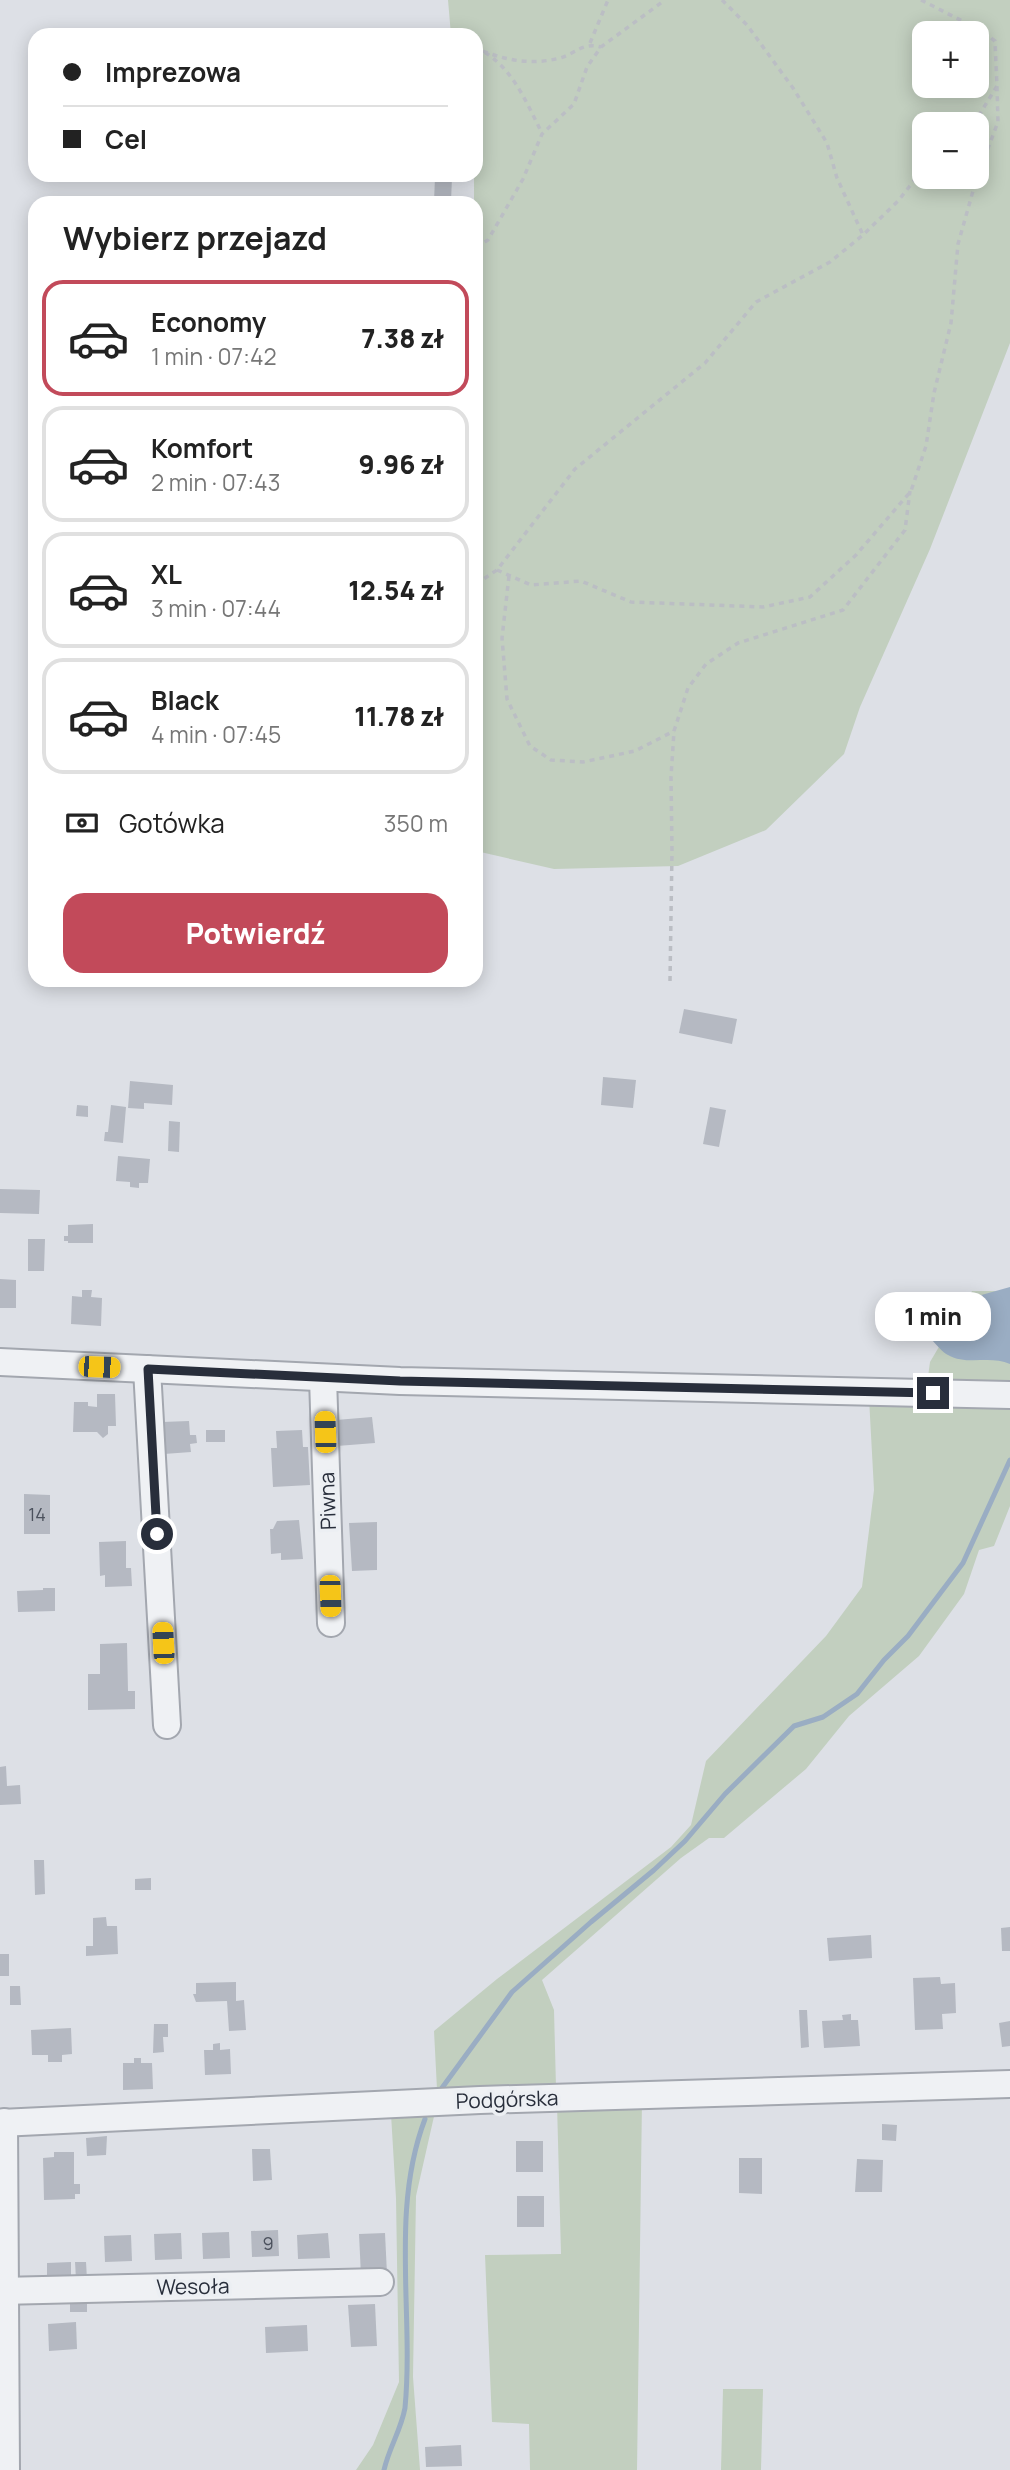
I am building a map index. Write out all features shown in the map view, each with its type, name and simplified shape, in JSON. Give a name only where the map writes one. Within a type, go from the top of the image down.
[{"type":"street","points":[[0,1362],[400,1381],[1010,1395]]},
{"type":"street","points":[[148,1369],[167,1725]]},
{"type":"street","name":"Piwna","points":[[323,1378],[331,1623]]},
{"type":"street","name":"Podgórska","points":[[2,2122],[494,2099],[1010,2084]]},
{"type":"street","points":[[2,2122],[4,2454]]},
{"type":"street","name":"Wesoła","points":[[3,2291],[380,2282]]},
{"type":"path","points":[[590,44],[608,0]]},
{"type":"path","points":[[483,243],[488,240],[523,179],[542,134],[574,104],[587,68],[601,47],[665,0]]},
{"type":"path","points":[[722,0],[747,25],[786,77],[828,143],[837,178],[863,234]]},
{"type":"path","points":[[670,981],[671,777],[674,731],[688,688],[706,664],[738,643],[843,610],[905,530],[911,491],[926,446],[934,393],[951,323],[958,244],[977,177],[998,122],[995,41],[982,31],[921,0]]},
{"type":"path","points":[[483,51],[507,60],[533,61],[561,58],[590,44],[601,47]]},
{"type":"path","points":[[483,51],[513,79],[542,134]]},
{"type":"path","points":[[981,112],[997,86]]},
{"type":"path","points":[[483,579],[496,570],[575,469],[705,363],[756,302],[830,262],[898,201],[912,183]]},
{"type":"path","points":[[496,570],[531,585],[581,581],[631,602],[763,607],[810,597],[856,555],[911,491]]},
{"type":"path","points":[[509,576],[502,638],[507,699],[530,746],[551,760],[583,762],[635,751],[674,731]]},
{"type":"green space","points":[[448,0],[1010,0],[1010,343],[930,549],[860,707],[844,754],[766,830],[678,866],[554,869],[483,853],[483,196],[474,196],[474,182],[483,182],[483,28],[450,28]]},
{"type":"green space","points":[[972,1291],[1010,1291],[1010,1385],[927,1384],[930,1362]]},
{"type":"green space","points":[[869,1398],[1010,1404],[1010,1506],[994,1546],[979,1550],[964,1594],[919,1656],[849,1716],[806,1769],[724,1838],[709,1838],[681,1858],[542,1980],[554,2010],[556,2087],[437,2089],[434,2031],[497,1979],[671,1847],[691,1825],[706,1761],[826,1636],[862,1587],[874,1490]]},
{"type":"green space","points":[[642,2100],[637,2470],[530,2470],[529,2424],[492,2422],[485,2255],[561,2254],[557,2104]]},
{"type":"green space","points":[[435,2112],[416,2196],[413,2377],[420,2470],[356,2470],[373,2445],[399,2382],[396,2198],[391,2114]]},
{"type":"green space","points":[[723,2389],[763,2389],[761,2470],[721,2470]]},
{"type":"water","points":[[1010,1287],[1010,1364],[995,1360],[955,1358],[944,1352],[931,1339],[937,1327],[960,1301]]},
{"type":"building","points":[[435,182],[452,182],[451,196],[434,196]]},
{"type":"building","points":[[684,1009],[737,1019],[732,1044],[679,1033]]},
{"type":"building","points":[[603,1077],[636,1080],[633,1108],[601,1105]]},
{"type":"building","points":[[130,1081],[173,1085],[172,1105],[144,1103],[144,1109],[128,1108]]},
{"type":"building","points":[[77,1105],[88,1106],[88,1117],[76,1116]]},
{"type":"building","points":[[111,1105],[126,1107],[123,1143],[104,1141],[105,1132],[108,1132]]},
{"type":"building","points":[[710,1107],[726,1110],[719,1147],[703,1144]]},
{"type":"building","points":[[169,1121],[180,1122],[179,1152],[168,1151]]},
{"type":"building","points":[[118,1156],[150,1159],[148,1183],[139,1183],[139,1188],[130,1187],[130,1182],[116,1181]]},
{"type":"building","points":[[0,1189],[40,1190],[39,1214],[0,1213]]},
{"type":"building","points":[[93,1224],[93,1243],[64,1241],[64,1236],[68,1236],[68,1225]]},
{"type":"building","points":[[28,1239],[45,1239],[44,1271],[28,1271]]},
{"type":"building","points":[[0,1279],[16,1280],[16,1308],[0,1308]]},
{"type":"building","points":[[82,1290],[92,1290],[91,1297],[102,1298],[101,1326],[71,1324],[72,1296],[82,1297]]},
{"type":"building","points":[[97,1394],[115,1394],[116,1426],[108,1426],[108,1434],[103,1438],[97,1432],[73,1432],[74,1402],[88,1402],[88,1406],[97,1407]]},
{"type":"building","points":[[372,1417],[375,1443],[337,1446],[336,1420]]},
{"type":"building","points":[[189,1421],[190,1435],[196,1435],[197,1443],[190,1444],[191,1452],[164,1454],[162,1422]]},
{"type":"building","points":[[206,1430],[225,1430],[225,1442],[206,1442]]},
{"type":"building","points":[[302,1430],[303,1447],[308,1447],[310,1485],[273,1487],[271,1448],[277,1448],[276,1431]]},
{"type":"building","points":[[24,1494],[50,1495],[50,1534],[24,1534]]},
{"type":"building","points":[[299,1520],[303,1559],[281,1560],[281,1553],[271,1554],[270,1529],[273,1529],[277,1521]]},
{"type":"building","points":[[377,1522],[377,1570],[352,1571],[349,1523]]},
{"type":"building","points":[[126,1541],[126,1568],[131,1568],[132,1586],[105,1587],[105,1575],[100,1576],[99,1542]]},
{"type":"building","points":[[55,1588],[55,1611],[18,1612],[17,1591]]},
{"type":"building","points":[[127,1643],[128,1691],[135,1691],[135,1709],[88,1710],[88,1674],[100,1674],[100,1644]]},
{"type":"building","points":[[6,1766],[7,1786],[20,1785],[21,1804],[0,1805],[0,1767]]},
{"type":"building","points":[[34,1860],[44,1860],[45,1894],[35,1895]]},
{"type":"building","points":[[151,1878],[151,1890],[135,1890],[135,1879]]},
{"type":"building","points":[[106,1917],[107,1926],[117,1926],[118,1954],[86,1956],[86,1946],[93,1946],[93,1918]]},
{"type":"building","points":[[1010,1927],[1010,1951],[1002,1951],[1001,1928]]},
{"type":"building","points":[[871,1935],[872,1958],[829,1961],[827,1938]]},
{"type":"building","points":[[0,1954],[9,1954],[9,1976],[0,1976]]},
{"type":"building","points":[[940,1977],[941,1984],[955,1983],[956,2013],[942,2014],[943,2029],[915,2030],[913,1978]]},
{"type":"building","points":[[236,1982],[236,2001],[244,2000],[246,2030],[229,2031],[227,2001],[196,2002],[193,1994],[196,1994],[196,1983]]},
{"type":"building","points":[[10,1986],[20,1986],[21,2005],[10,2005]]},
{"type":"building","points":[[799,2010],[807,2010],[809,2047],[801,2048]]},
{"type":"building","points":[[851,2014],[851,2020],[858,2020],[860,2046],[824,2048],[822,2021],[843,2020],[842,2015]]},
{"type":"building","points":[[1010,2021],[1010,2046],[1002,2047],[999,2023]]},
{"type":"building","points":[[154,2024],[168,2024],[168,2037],[163,2037],[164,2052],[153,2053]]},
{"type":"building","points":[[71,2028],[72,2054],[62,2055],[62,2062],[48,2062],[48,2055],[32,2055],[31,2030]]},
{"type":"building","points":[[220,2043],[220,2050],[230,2049],[231,2074],[205,2075],[204,2050],[213,2050],[213,2044]]},
{"type":"building","points":[[134,2058],[141,2058],[141,2063],[152,2063],[153,2089],[123,2090],[123,2063],[134,2063]]},
{"type":"building","points":[[882,2124],[897,2125],[896,2141],[882,2140]]},
{"type":"building","points":[[107,2136],[106,2155],[87,2156],[86,2138]]},
{"type":"building","points":[[516,2141],[543,2141],[543,2172],[516,2172]]},
{"type":"building","points":[[252,2149],[270,2149],[272,2180],[253,2181]]},
{"type":"building","points":[[54,2152],[74,2152],[74,2184],[80,2184],[80,2194],[75,2194],[75,2199],[44,2200],[43,2158],[54,2157]]},
{"type":"building","points":[[739,2158],[762,2158],[762,2194],[739,2193]]},
{"type":"building","points":[[857,2159],[883,2160],[882,2192],[855,2192]]},
{"type":"building","points":[[517,2196],[544,2196],[544,2227],[517,2227]]},
{"type":"building","points":[[278,2230],[279,2256],[252,2257],[251,2231]]},
{"type":"building","points":[[229,2232],[230,2258],[203,2259],[202,2233]]},
{"type":"building","points":[[181,2233],[182,2259],[155,2260],[154,2234]]},
{"type":"building","points":[[328,2233],[330,2258],[298,2259],[297,2235]]},
{"type":"building","points":[[385,2233],[387,2274],[361,2276],[359,2234]]},
{"type":"building","points":[[131,2235],[132,2261],[105,2262],[104,2236]]},
{"type":"building","points":[[71,2262],[71,2276],[63,2276],[64,2281],[57,2281],[57,2276],[47,2276],[47,2263]]},
{"type":"building","points":[[75,2262],[86,2262],[87,2279],[76,2279]]},
{"type":"building","points":[[70,2295],[87,2295],[87,2312],[70,2312]]},
{"type":"building","points":[[375,2304],[377,2346],[351,2347],[348,2305]]},
{"type":"building","points":[[76,2322],[77,2349],[49,2351],[48,2324]]},
{"type":"building","points":[[307,2325],[308,2351],[266,2353],[265,2327]]},
{"type":"building","points":[[461,2445],[462,2466],[426,2467],[425,2447]]},
{"type":"waterway","points":[[439,2092],[512,1992],[685,1841],[725,1794],[794,1726],[823,1717],[857,1694],[884,1660],[908,1636],[963,1563],[1010,1460]]},
{"type":"waterway","points":[[384,2470],[405,2408],[408,2189],[414,2154],[425,2119]]},
{"type":"route","points":[[157,1534],[148,1369],[400,1381],[933,1393]]}]
